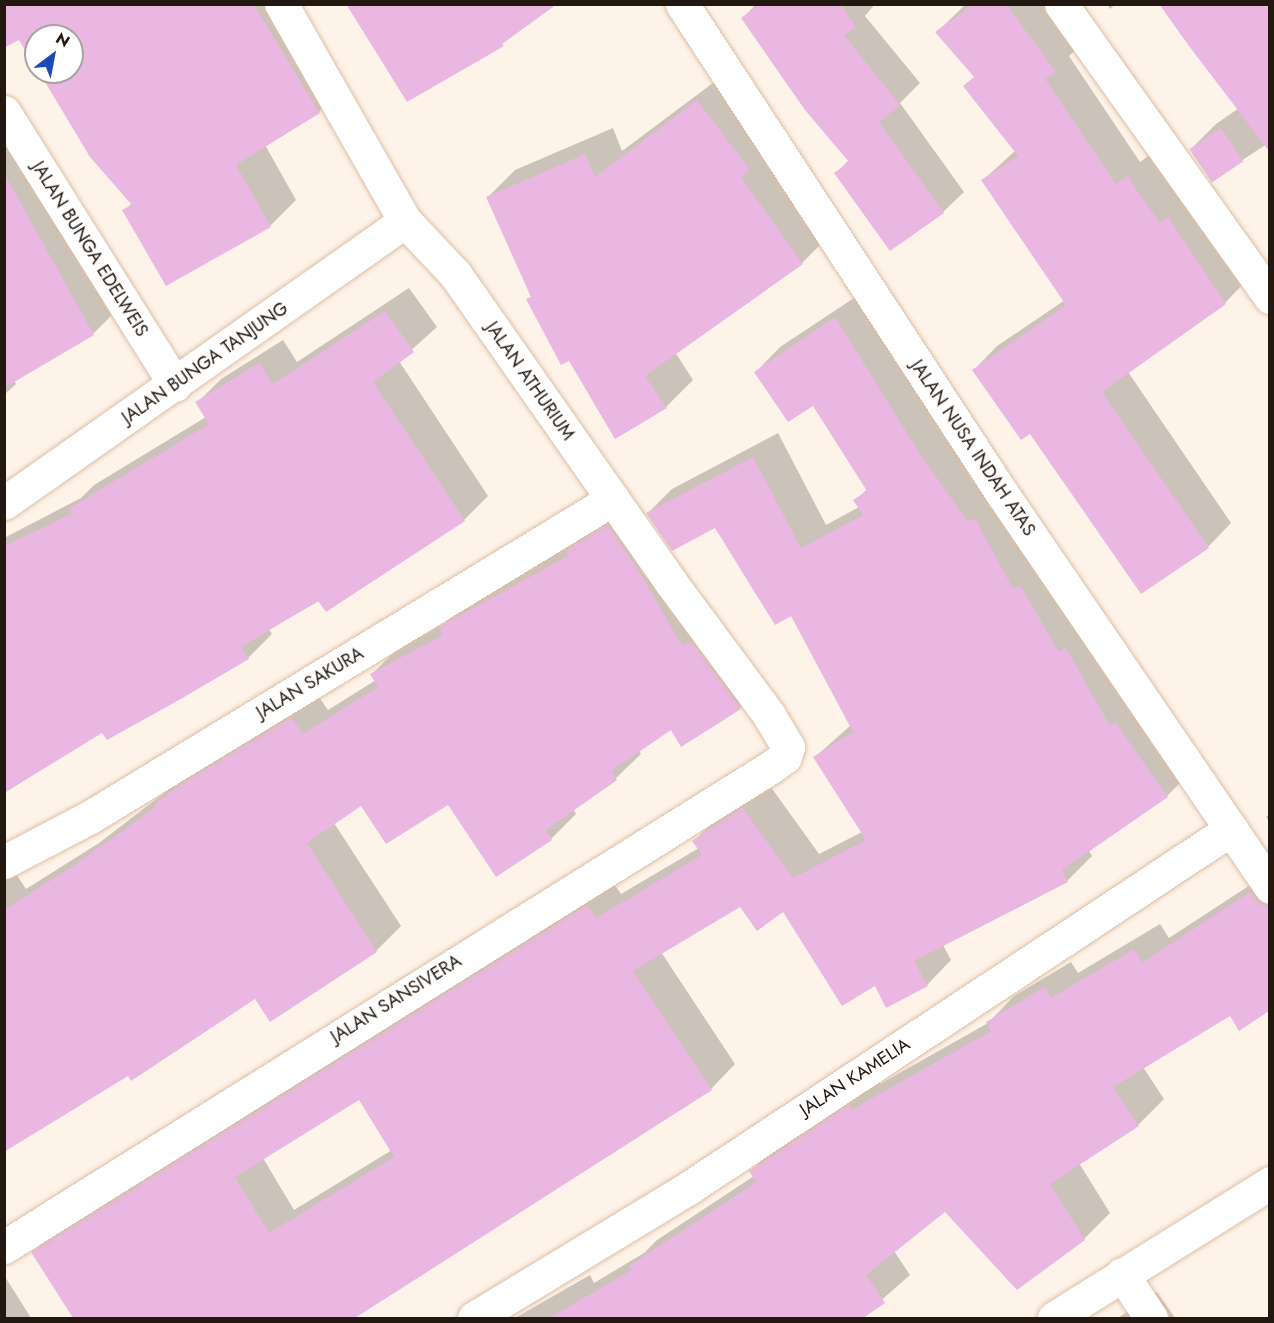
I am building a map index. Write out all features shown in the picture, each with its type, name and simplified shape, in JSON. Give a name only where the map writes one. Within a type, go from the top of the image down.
[{"type":"street","name":"JALAN ATHURIUM","points":[[281,4],[405,221],[455,274],[783,735],[787,752]]},
{"type":"street","points":[[1060,4],[1269,297]]},
{"type":"street","name":"JALAN NUSA INDAH ATAS","points":[[687,6],[1001,492],[1269,887]]},
{"type":"street","name":"JALAN BUNGA EDELWEIS","points":[[4,112],[175,385]]},
{"type":"street","name":"JALAN BUNGA TANJUNG","points":[[4,503],[175,385],[405,221]]},
{"type":"street","name":"JALAN SAKURA","points":[[4,862],[90,817],[613,499]]},
{"type":"street","name":"JALAN SANSIVERA","points":[[4,1246],[771,767],[787,752]]},
{"type":"street","name":"JALAN KAMELIA","points":[[474,1318],[690,1186],[1231,829]]},
{"type":"street","points":[[1054,1318],[1269,1183]]},
{"type":"street","points":[[1122,1274],[1151,1318]]},
{"type":"building","points":[[4,4],[253,4],[320,113],[236,165],[271,227],[166,286],[122,210],[132,205],[90,157],[46,84],[84,84],[84,24],[24,24],[24,48],[19,40],[4,48]]},
{"type":"building","points":[[346,4],[557,4],[502,44],[504,46],[407,102]]},
{"type":"building","points":[[760,4],[840,4],[856,27],[844,35],[900,105],[879,122],[944,213],[890,251],[834,173],[849,162],[805,110],[741,18]]},
{"type":"building","points":[[973,4],[1006,4],[1056,72],[1045,79],[1116,184],[1127,176],[1160,223],[1168,217],[1226,304],[1102,392],[1209,548],[1141,594],[1030,434],[1021,440],[972,370],[1066,305],[981,180],[1018,156],[963,86],[974,77],[935,32]]},
{"type":"building","points":[[1159,4],[1269,4],[1269,151],[1189,46]]},
{"type":"building","points":[[697,100],[750,170],[741,177],[803,264],[645,376],[667,408],[615,439],[569,361],[561,365],[526,299],[531,297],[486,197],[585,154],[595,177]]},
{"type":"building","points":[[1221,128],[1243,161],[1212,182],[1189,149]]},
{"type":"building","points":[[4,173],[94,335],[4,388]]},
{"type":"building","points":[[385,311],[414,352],[373,382],[465,521],[326,612],[318,601],[241,647],[249,659],[107,740],[102,733],[4,793],[4,546],[71,514],[68,509],[209,424],[195,402],[259,363],[273,384]]},
{"type":"building","points":[[835,317],[922,457],[968,522],[975,518],[1013,589],[1020,585],[1059,652],[1066,648],[1110,726],[1115,722],[1168,797],[1062,870],[1068,882],[914,961],[928,986],[886,1008],[875,986],[842,1006],[783,912],[757,931],[740,907],[633,971],[712,1090],[355,1318],[73,1318],[31,1252],[587,905],[596,918],[702,855],[692,841],[742,807],[793,878],[866,840],[813,757],[853,732],[791,616],[775,625],[715,528],[672,551],[646,513],[753,457],[801,548],[863,515],[853,500],[867,491],[813,406],[788,422],[754,372]],"holes":[[[359,1100],[394,1157],[269,1233],[235,1177]]]},
{"type":"building","points":[[607,524],[638,569],[682,646],[691,641],[741,709],[681,747],[671,730],[611,771],[617,780],[546,830],[552,840],[496,877],[448,805],[386,844],[361,806],[307,843],[377,952],[270,1022],[255,999],[131,1081],[128,1076],[4,1152],[4,910],[72,867],[156,807],[154,804],[178,786],[291,717],[303,734],[378,687],[370,674],[443,635],[438,627],[568,556],[565,550]]},
{"type":"building","points":[[1250,892],[1261,904],[1269,905],[1269,1011],[1239,1031],[1230,1016],[1113,1087],[1139,1126],[1050,1184],[1085,1240],[1017,1290],[945,1212],[866,1275],[885,1303],[863,1318],[549,1318],[632,1270],[629,1266],[756,1182],[749,1171],[849,1104],[853,1109],[991,1031],[986,1022],[1045,987],[1051,998],[1134,949],[1142,963]]}]
